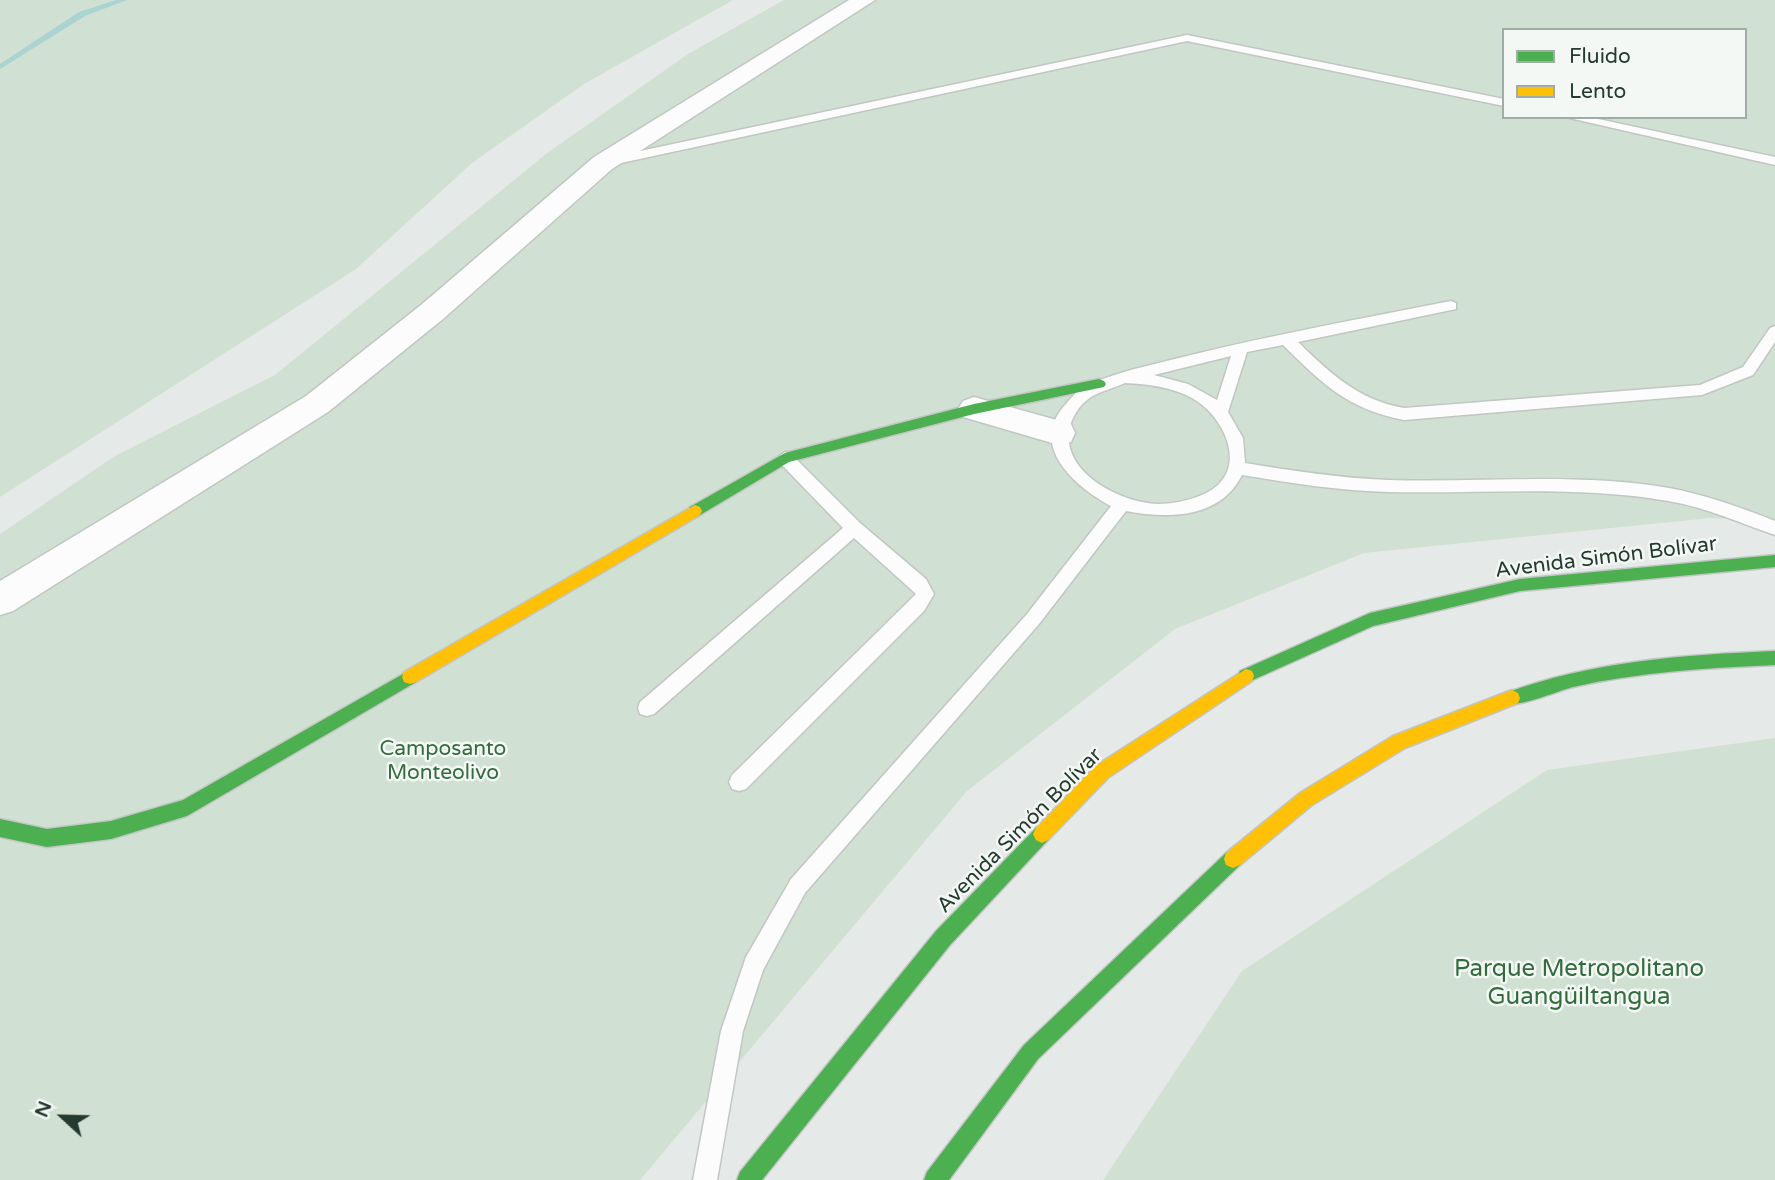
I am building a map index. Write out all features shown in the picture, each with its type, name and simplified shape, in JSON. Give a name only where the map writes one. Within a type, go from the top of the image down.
[{"type":"main road","points":[[0,828],[47,838],[111,830],[187,807],[785,458],[974,409],[1099,384]]},
{"type":"main road","name":"Avenida Simón Bolívar","points":[[748,1180],[943,938],[1103,771],[1243,677],[1370,620],[1520,585],[1775,561]]},
{"type":"main road","points":[[935,1180],[1031,1052],[1232,860],[1318,792],[1399,742],[1547,684],[1713,660],[1775,658]]},
{"type":"street","points":[[0,600],[317,404],[432,312],[603,163],[864,0]]},
{"type":"street","points":[[974,409],[1059,433]]},
{"type":"lane","points":[[603,163],[1187,38],[1502,103]]},
{"type":"lane","points":[[1580,119],[1775,161]]},
{"type":"lane","points":[[1124,378],[1152,379],[1179,386],[1202,397],[1221,411],[1233,429],[1239,449],[1238,468],[1227,487],[1208,502],[1181,510],[1152,512],[1121,506],[1095,493],[1074,475],[1062,454],[1059,433],[1064,413],[1078,396],[1099,384],[1241,348],[1451,306]]},
{"type":"lane","points":[[1287,340],[1349,399],[1377,411],[1404,414],[1702,390],[1748,371],[1775,331]]},
{"type":"lane","points":[[1221,411],[1241,348]]},
{"type":"lane","points":[[739,782],[918,606],[925,594],[920,584],[854,528],[785,458]]},
{"type":"lane","points":[[1238,468],[1332,483],[1634,488],[1735,510],[1775,528]]},
{"type":"lane","points":[[705,1180],[732,1031],[754,965],[798,886],[1033,620],[1121,506]]},
{"type":"lane","points":[[648,708],[854,528]]},
{"type":"green space","points":[[0,0],[733,0],[584,84],[472,163],[356,269],[0,497]]},
{"type":"green space","name":"Camposanto Monteolivo","points":[[784,0],[1775,0],[1775,520],[1710,518],[1364,553],[1175,629],[967,791],[640,1180],[0,1180],[0,534],[115,456],[275,375],[546,154],[688,54]]},
{"type":"green space","name":"Parque Metropolitano Guangüiltangua","points":[[1775,738],[1775,1180],[1103,1180],[1242,971],[1547,770]]},
{"type":"waterway","points":[[0,67],[82,14],[123,0]]},
{"type":"traffic: fast","points":[[695,511],[785,458],[974,409],[1099,384]]},
{"type":"traffic: fast","points":[[1246,676],[1370,620],[1520,585],[1775,561]]},
{"type":"traffic: fast","points":[[1512,698],[1541,688],[1606,673],[1676,664],[1775,658]]},
{"type":"traffic: fast","points":[[0,828],[47,838],[111,830],[187,807],[410,677]]},
{"type":"traffic: fast","points":[[748,1180],[943,938],[1042,834]]},
{"type":"traffic: fast","points":[[935,1180],[1031,1052],[1233,859]]},
{"type":"traffic: slow","points":[[410,677],[695,511]]},
{"type":"traffic: slow","points":[[1042,834],[1103,771],[1246,676]]},
{"type":"traffic: slow","points":[[1233,859],[1306,799],[1399,742],[1512,698]]}]
